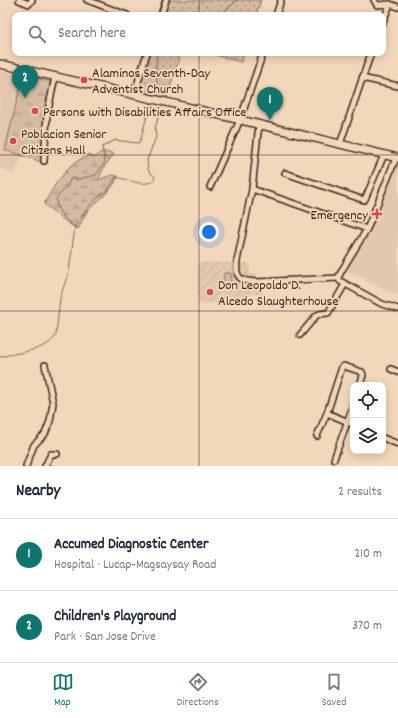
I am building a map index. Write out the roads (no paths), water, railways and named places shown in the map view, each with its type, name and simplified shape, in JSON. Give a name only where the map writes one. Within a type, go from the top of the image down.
[{"type":"street","points":[[21,0],[29,4],[32,0]]},
{"type":"street","points":[[87,0],[120,12]]},
{"type":"street","points":[[161,12],[166,0]]},
{"type":"street","points":[[277,12],[281,0]]},
{"type":"street","points":[[374,0],[377,5],[390,4],[398,7]]},
{"type":"street","points":[[386,14],[390,4]]},
{"type":"street","points":[[134,95],[146,56]]},
{"type":"street","points":[[210,186],[240,120],[262,56]]},
{"type":"street","points":[[340,144],[371,56]]},
{"type":"street","points":[[0,64],[145,97],[397,158],[367,229],[338,278]]},
{"type":"street","points":[[44,161],[47,115],[55,76]]},
{"type":"street","points":[[362,78],[398,86]]},
{"type":"street","points":[[259,124],[252,189],[237,261],[236,271],[238,276],[241,279],[256,282],[338,278],[345,284],[382,304],[398,309]]},
{"type":"street","points":[[285,173],[364,200],[384,155]]},
{"type":"street","points":[[252,189],[367,229]]},
{"type":"street","points":[[300,335],[316,316],[319,314],[328,314],[345,284]]},
{"type":"street","points":[[26,466],[34,445],[45,434],[52,409],[53,403],[45,365]]},
{"type":"street","points":[[317,436],[327,413],[342,367],[344,366],[362,372],[363,375],[361,382]]},
{"type":"street","points":[[391,369],[398,372]]},
{"type":"street","points":[[327,413],[350,423]]},
{"type":"street","points":[[334,459],[350,425]]},
{"type":"street","points":[[386,439],[398,444]]},
{"type":"street","points":[[45,466],[51,454],[57,454]]},
{"type":"waterway","points":[[224,12],[238,0]]},
{"type":"waterway","points":[[166,7],[166,12]]},
{"type":"waterway","points":[[153,96],[157,84],[157,56]]},
{"type":"waterway","points":[[0,357],[39,348],[52,341],[56,335],[60,298],[69,271],[75,227],[62,215],[58,208],[56,199],[67,186],[71,178],[78,179],[96,175],[105,162],[102,147],[115,140],[136,143],[140,142],[151,101]]},
{"type":"waterway","points":[[75,227],[86,210],[98,197],[108,190],[116,177],[138,183],[149,183],[153,181],[155,177],[148,170],[147,160],[156,137],[155,129],[160,110],[151,106]]},
{"type":"place","name":"Alaminos Seventh-Day Adventist Church","points":[[84,80]]},
{"type":"place","name":"Children's Playground","points":[[25,98]]},
{"type":"place","name":"Persons with Disabilities Affairs Office","points":[[35,111]]},
{"type":"place","name":"Accumed Diagnostic Center","points":[[270,120]]},
{"type":"place","name":"Poblacion Senior Citizens Hall","points":[[13,141]]},
{"type":"place","name":"Emergency","points":[[377,214]]},
{"type":"place","name":"Don Leopoldo D. Alcedo Slaughterhouse","points":[[210,292]]}]
